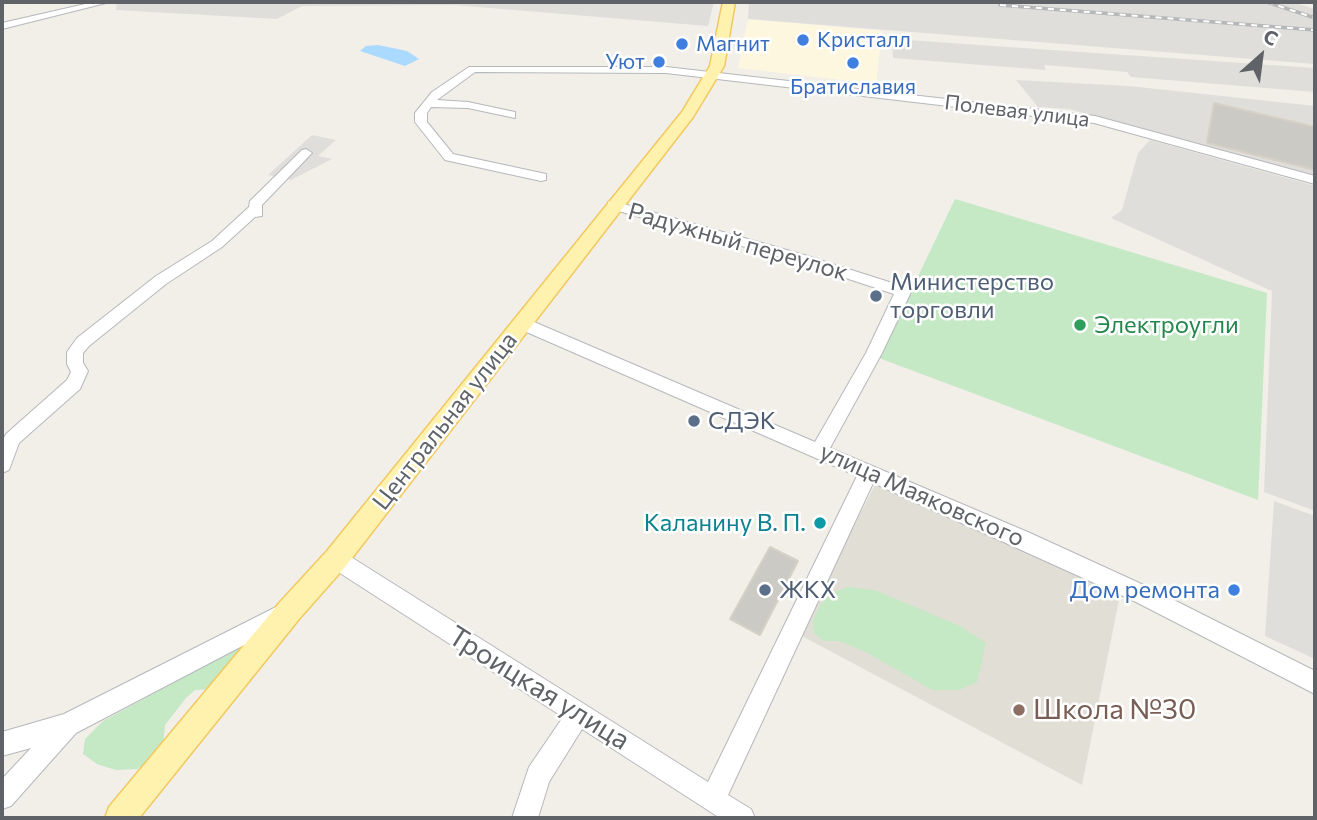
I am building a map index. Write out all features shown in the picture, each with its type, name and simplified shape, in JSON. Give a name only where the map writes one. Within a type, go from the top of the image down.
[{"type":"main road","name":"Центральная улица","points":[[120,818],[290,610],[336,559],[612,205],[688,114],[713,77],[720,57],[729,2]]},
{"type":"street","points":[[2,26],[105,2]]},
{"type":"street","name":"Полевая улица","points":[[428,103],[436,94],[473,69],[636,67],[1074,117],[1315,180]]},
{"type":"street","points":[[512,115],[468,106],[428,103],[421,113],[421,122],[449,157],[541,177]]},
{"type":"street","points":[[2,465],[12,439],[74,384],[80,371],[75,364],[75,352],[83,342],[161,279],[217,244],[254,211],[257,213],[255,204],[306,153]]},
{"type":"street","name":"Радужный переулок","points":[[612,205],[796,257],[903,292],[874,354],[820,450]]},
{"type":"street","name":"улица Маяковского","points":[[521,323],[869,471],[1092,570],[1315,683]]},
{"type":"street","points":[[713,799],[869,471]]},
{"type":"street","name":"Троицкая улица","points":[[336,559],[742,818]]},
{"type":"street","points":[[2,744],[68,725],[290,610]]},
{"type":"street","points":[[525,818],[538,776],[579,713]]},
{"type":"street","points":[[2,797],[68,725]]},
{"type":"shaded area","points":[[117,2],[714,2],[708,26],[454,5],[302,6],[277,19],[116,10]]},
{"type":"shaded area","points":[[749,2],[1292,2],[1315,9],[1315,64],[748,19]]},
{"type":"shaded area","points":[[748,19],[882,31],[876,84],[738,68]]},
{"type":"shaded area","points":[[892,39],[1315,68],[1315,92],[1131,77],[1127,72],[1082,68],[1044,65],[1046,70],[893,58]]},
{"type":"shaded area","points":[[1016,80],[1129,86],[1315,106],[1315,176],[1069,109],[1038,107]]},
{"type":"shaded area","points":[[312,135],[336,140],[318,156],[332,159],[291,180],[268,175]]},
{"type":"shaded area","points":[[1150,140],[1315,186],[1315,511],[1264,492],[1272,291],[1111,218],[1122,210],[1138,153]]},
{"type":"shaded area","name":"Школа №30","points":[[875,485],[1120,595],[1082,785],[798,634]]},
{"type":"shaded area","points":[[1274,501],[1315,516],[1315,659],[1265,636]]},
{"type":"green space","name":"Электроугли","points":[[955,199],[1267,293],[1258,500],[879,358]]},
{"type":"green space","points":[[848,587],[875,590],[960,626],[986,643],[977,682],[959,690],[932,690],[866,652],[839,641],[824,641],[814,633],[813,620],[820,605],[831,593]]},
{"type":"green space","points":[[247,643],[214,689],[195,690],[186,698],[165,725],[163,746],[152,760],[137,769],[116,770],[97,764],[83,754],[85,739],[103,721]]},
{"type":"water","points":[[378,45],[407,51],[419,59],[405,66],[360,51],[366,46]]},
{"type":"building","points":[[1214,103],[1315,127],[1315,170],[1207,143]]},
{"type":"building","name":"ЖКХ","points":[[770,547],[798,561],[760,635],[730,619]]},
{"type":"railway","points":[[1267,2],[1315,18]]},
{"type":"railway","points":[[1000,5],[1315,30]]},
{"type":"place","name":"Кристалл","points":[[803,40]]},
{"type":"place","name":"Магнит","points":[[682,44]]},
{"type":"place","name":"Уют","points":[[659,62]]},
{"type":"place","name":"Братиславия","points":[[853,63]]},
{"type":"place","name":"Министерство торговли","points":[[876,296]]},
{"type":"place","name":"Электроугли","points":[[1080,325]]},
{"type":"place","name":"СДЭК","points":[[694,421]]},
{"type":"place","name":"Каланину В. П.","points":[[820,523]]},
{"type":"place","name":"ЖКХ","points":[[765,590]]},
{"type":"place","name":"Дом ремонта","points":[[1234,590]]},
{"type":"place","name":"Школа №30","points":[[1019,710]]}]
